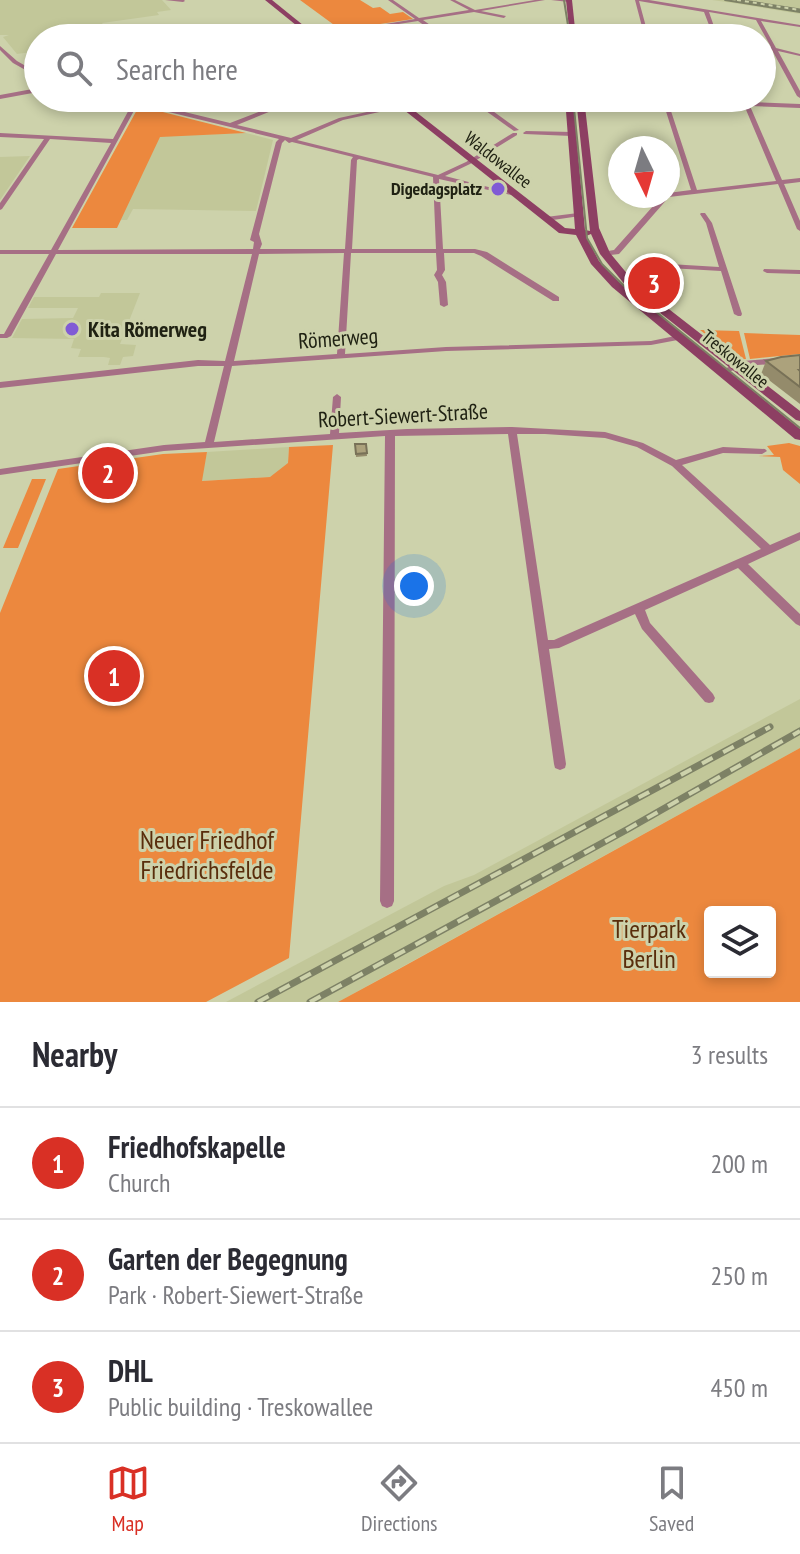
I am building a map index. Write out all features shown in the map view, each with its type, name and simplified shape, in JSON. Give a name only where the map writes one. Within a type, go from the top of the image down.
[{"type":"main road","points":[[268,0],[298,24]]},
{"type":"main road","points":[[560,0],[563,24]]},
{"type":"main road","points":[[569,0],[572,24]]},
{"type":"main road","name":"Waldowallee","points":[[411,112],[562,231],[596,234]]},
{"type":"main road","name":"Treskowallee","points":[[570,112],[580,233],[606,275],[800,436]]},
{"type":"main road","name":"Treskowallee","points":[[582,112],[596,234],[605,254],[624,278],[800,417]]},
{"type":"street","points":[[167,0],[182,0],[189,6]]},
{"type":"street","points":[[390,0],[428,24]]},
{"type":"street","points":[[452,0],[474,11],[504,17]]},
{"type":"street","points":[[392,24],[543,0]]},
{"type":"street","points":[[553,0],[569,0]]},
{"type":"street","points":[[644,24],[639,0],[800,26]]},
{"type":"street","points":[[492,8],[504,17],[507,24]]},
{"type":"street","points":[[706,11],[711,24]]},
{"type":"street","points":[[758,19],[761,24]]},
{"type":"street","points":[[0,47],[24,67]]},
{"type":"street","points":[[776,47],[800,55]]},
{"type":"street","points":[[776,53],[800,96]]},
{"type":"street","points":[[0,97],[24,93]]},
{"type":"street","points":[[776,104],[800,106]]},
{"type":"street","points":[[4,336],[131,112]]},
{"type":"street","points":[[174,112],[518,196]]},
{"type":"street","points":[[229,126],[261,112]]},
{"type":"street","points":[[209,445],[279,142],[344,118],[371,112]]},
{"type":"street","points":[[489,112],[515,132],[572,134]]},
{"type":"street","points":[[669,112],[691,192]]},
{"type":"street","points":[[749,112],[800,229]]},
{"type":"street","points":[[436,178],[472,160],[515,132]]},
{"type":"street","points":[[0,135],[115,141]]},
{"type":"street","points":[[0,208],[48,138]]},
{"type":"street","points":[[341,356],[356,158]]},
{"type":"street","points":[[436,178],[441,270],[438,275],[442,282],[444,305]]},
{"type":"street","points":[[680,193],[800,180]]},
{"type":"street","points":[[605,254],[616,252],[655,208]]},
{"type":"street","points":[[703,214],[709,223],[738,314]]},
{"type":"street","points":[[546,219],[578,215]]},
{"type":"street","points":[[0,252],[480,252],[556,299]]},
{"type":"street","points":[[669,266],[723,269]]},
{"type":"street","points":[[767,271],[800,272]]},
{"type":"street","name":"Römerweg","points":[[0,385],[187,364],[651,343],[680,337]]},
{"type":"street","points":[[721,372],[735,367],[800,359]]},
{"type":"street","points":[[334,438],[337,397]]},
{"type":"street","points":[[512,430],[560,764]]},
{"type":"street","name":"Robert-Siewert-Straße","points":[[1,474],[164,448],[390,433],[512,430],[616,437],[649,448],[675,464],[769,550]]},
{"type":"street","points":[[387,901],[390,433]]},
{"type":"street","points":[[675,464],[723,450],[762,451]]},
{"type":"street","points":[[543,644],[555,645],[800,536]]},
{"type":"street","points":[[740,563],[800,621]]},
{"type":"street","points":[[638,608],[646,626],[709,698]]},
{"type":"shaded area","points":[[0,0],[162,0],[171,10],[157,12],[159,15],[103,24],[24,24],[24,53],[17,54],[3,37],[9,35],[0,35]]},
{"type":"shaded area","points":[[712,0],[800,0],[800,14],[733,3]]},
{"type":"shaded area","points":[[246,133],[273,140],[256,211],[133,209],[127,220],[120,220],[160,136]]},
{"type":"shaded area","points":[[30,156],[0,200],[0,157]]},
{"type":"shaded area","name":"Kita Römerweg","points":[[101,293],[140,293],[120,344],[136,345],[133,356],[123,357],[120,365],[108,365],[110,358],[78,357],[81,349],[71,348],[74,339],[12,338],[22,319],[73,318],[78,308],[28,308],[34,297],[99,297]]},
{"type":"shaded area","points":[[289,447],[287,476],[201,481],[207,452]]},
{"type":"shaded area","points":[[800,699],[800,748],[338,1002],[226,1002],[444,886],[474,875]]},
{"type":"green space","points":[[300,0],[360,0],[390,14],[403,12],[413,19],[380,24],[333,24]]},
{"type":"green space","points":[[136,112],[163,112],[246,133],[160,137],[117,228],[72,228]]},
{"type":"green space","points":[[700,330],[739,331],[746,359],[739,360]]},
{"type":"green space","points":[[744,333],[800,335],[800,354],[750,359]]},
{"type":"green space","points":[[789,443],[800,446],[800,484],[783,470],[780,457],[758,456],[774,455],[767,446]]},
{"type":"green space","name":"Neuer Friedhof Friedrichsfelde","points":[[333,445],[289,958],[206,1002],[0,1002],[0,613],[58,469],[163,454],[207,452],[202,481],[270,477],[288,463],[289,447]]},
{"type":"green space","points":[[32,479],[46,479],[18,548],[3,548]]},
{"type":"green space","name":"Tierpark Berlin","points":[[800,748],[800,1002],[338,1002]]},
{"type":"building","points":[[800,355],[800,387],[766,361],[781,357]]},
{"type":"building","points":[[355,444],[366,444],[367,453],[356,454]]},
{"type":"building","points":[[107,478],[128,478],[126,485],[105,485]]},
{"type":"building","points":[[107,661],[121,661],[116,678],[106,681],[102,678]]},
{"type":"tram line","points":[[564,0],[568,24]]},
{"type":"tram line","points":[[725,0],[800,12]]},
{"type":"tram line","points":[[574,112],[587,238],[602,264],[624,286],[800,428]]},
{"type":"railway","points":[[737,0],[800,10]]},
{"type":"railway","points":[[258,1002],[770,727]]},
{"type":"railway","points":[[310,1002],[628,829],[800,731]]},
{"type":"place","name":"Digedagsplatz","points":[[498,189]]},
{"type":"place","name":"DHL","points":[[654,283]]},
{"type":"place","name":"Kita Römerweg","points":[[72,329]]},
{"type":"place","name":"Garten der Begegnung","points":[[108,473]]},
{"type":"place","name":"Friedhofskapelle","points":[[114,676]]}]
